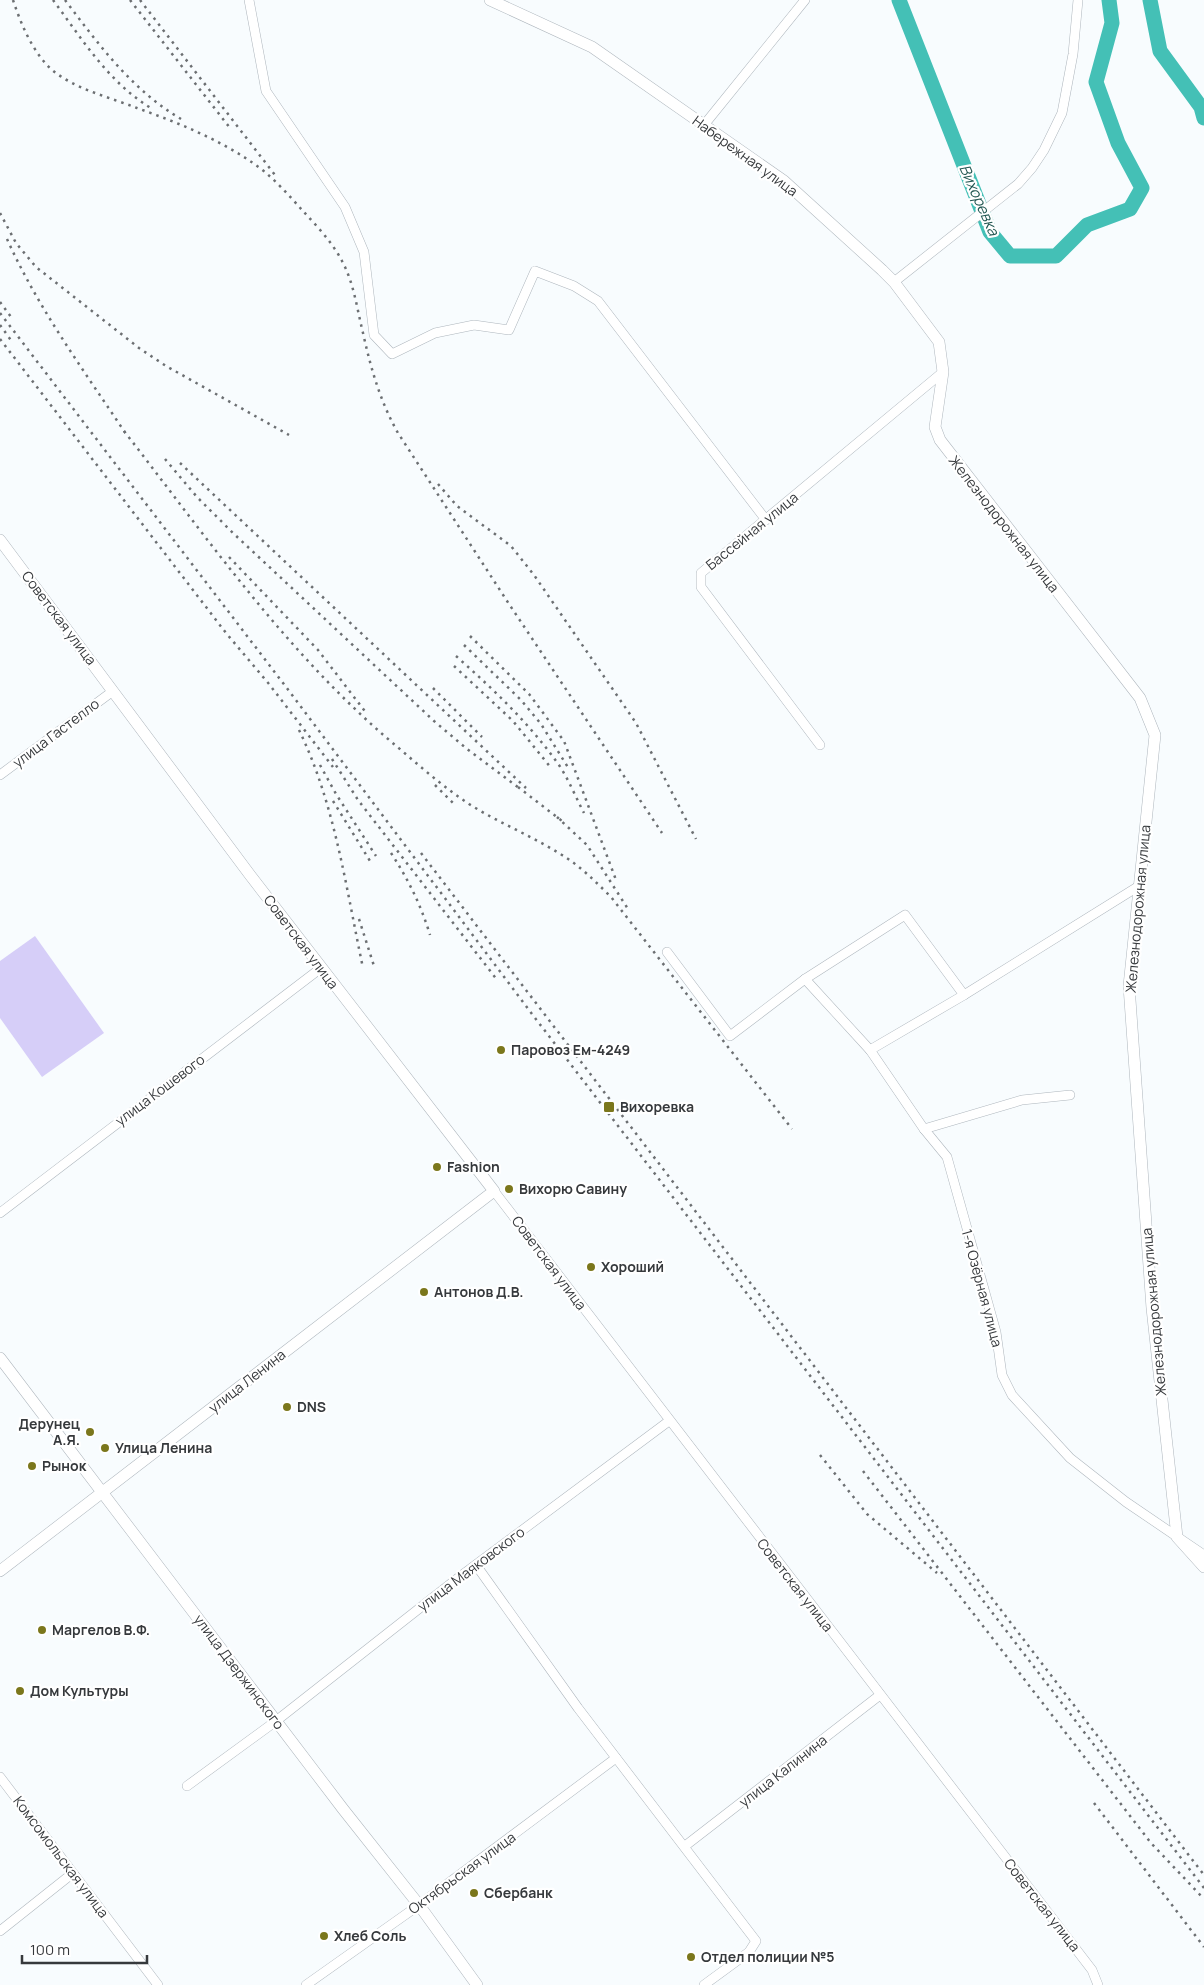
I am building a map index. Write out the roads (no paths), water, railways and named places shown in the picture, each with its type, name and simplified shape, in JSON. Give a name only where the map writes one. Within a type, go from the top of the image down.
[{"type":"street","points":[[249,0],[266,91],[345,207],[364,252],[374,335],[392,354],[435,333],[474,325],[508,330],[535,271],[574,286],[598,301],[766,520]]},
{"type":"street","name":"Набережная улица","points":[[490,0],[592,47],[784,181],[894,282],[939,342],[943,372]]},
{"type":"street","points":[[704,125],[805,0]]},
{"type":"street","points":[[894,282],[1000,199],[1018,184],[1032,168],[1056,129],[1062,113],[1073,54],[1078,0]]},
{"type":"street","name":"Бассейная улица","points":[[820,745],[701,587],[701,573],[943,372]]},
{"type":"street","name":"Железнодорожная улица","points":[[943,372],[935,427],[940,440],[1140,698],[1154,735],[1129,986],[1152,1308],[1177,1537]]},
{"type":"street","name":"Советская улица","points":[[0,540],[321,968],[1092,1970],[1098,1985]]},
{"type":"street","name":"улица Гастелло","points":[[0,775],[113,690]]},
{"type":"street","points":[[870,1050],[964,995],[1139,886]]},
{"type":"street","points":[[667,952],[730,1036],[805,979],[905,915],[964,995]]},
{"type":"street","name":"улица Кошевого","points":[[0,1212],[321,968]]},
{"type":"street","name":"1-я Озёрная улица","points":[[805,979],[870,1050],[924,1129],[947,1157],[996,1332],[1002,1375],[1012,1394],[1070,1458],[1126,1502],[1204,1555]]},
{"type":"street","points":[[924,1129],[1022,1100],[1070,1095]]},
{"type":"street","name":"улица Ленина","points":[[0,1572],[494,1191]]},
{"type":"street","name":"улица Дзержинского","points":[[0,1358],[276,1721],[419,1905],[478,1985]]},
{"type":"street","name":"улица Маяковского","points":[[276,1721],[476,1565],[669,1421]]},
{"type":"street","points":[[1177,1537],[1204,1567]]},
{"type":"street","points":[[476,1565],[616,1758],[756,1941],[749,1952],[704,1985]]},
{"type":"street","name":"улица Калинина","points":[[685,1846],[880,1695]]},
{"type":"street","points":[[187,1786],[276,1721]]},
{"type":"street","name":"Октябрьская улица","points":[[306,1985],[419,1905],[616,1758]]},
{"type":"street","name":"Комсомольская улица","points":[[0,1777],[158,1985]]},
{"type":"street","points":[[0,1931],[73,1873]]},
{"type":"waterway","name":"Вихоревка","points":[[899,0],[990,232],[1010,256],[1056,256],[1087,225],[1130,209],[1142,188],[1118,143],[1096,82],[1112,23],[1109,0]]},
{"type":"waterway","name":"Вихоревка","points":[[1150,0],[1160,51],[1201,107],[1204,118]]},
{"type":"railway","points":[[13,0],[33,46],[44,62],[60,76],[81,87],[181,125],[237,153],[264,171],[329,240],[350,278],[369,359],[386,409],[398,433],[509,604],[662,833]]},
{"type":"railway","points":[[53,0],[109,73],[136,98],[151,108]]},
{"type":"railway","points":[[65,0],[117,66],[147,94],[181,119]]},
{"type":"railway","points":[[130,0],[230,128]]},
{"type":"railway","points":[[140,0],[275,175]]},
{"type":"railway","points":[[0,213],[16,243],[36,267],[139,348],[166,366],[289,435]]},
{"type":"railway","points":[[7,239],[48,316],[128,437]]},
{"type":"railway","points":[[0,302],[11,317]]},
{"type":"railway","points":[[0,313],[283,683],[532,1014],[1204,1888]]},
{"type":"railway","points":[[0,325],[13,343]]},
{"type":"railway","points":[[0,339],[226,633],[269,684],[333,767]]},
{"type":"railway","points":[[124,431],[221,557],[288,639],[361,715],[460,798],[480,811],[569,859],[611,897],[792,1129]]},
{"type":"railway","points":[[165,459],[197,497],[233,533],[434,721],[467,749],[519,788]]},
{"type":"railway","points":[[180,463],[526,788]]},
{"type":"railway","points":[[438,484],[457,506],[511,546],[534,575],[636,723],[696,839]]},
{"type":"railway","points":[[229,557],[318,650],[367,714]]},
{"type":"railway","points":[[470,636],[529,694],[564,741],[616,880]]},
{"type":"railway","points":[[464,645],[521,700],[541,724],[569,769]]},
{"type":"railway","points":[[456,656],[484,681],[536,735],[563,771],[584,813]]},
{"type":"railway","points":[[454,666],[513,721],[552,769]]},
{"type":"railway","points":[[433,688],[482,737]]},
{"type":"railway","points":[[299,730],[322,787],[331,817],[363,968]]},
{"type":"railway","points":[[332,759],[358,800],[498,981]]},
{"type":"railway","points":[[320,765],[336,794],[376,856]]},
{"type":"railway","points":[[435,785],[453,803]]},
{"type":"railway","points":[[518,787],[562,821]]},
{"type":"railway","points":[[333,801],[370,861]]},
{"type":"railway","points":[[557,817],[587,845],[628,909]]},
{"type":"railway","points":[[391,853],[414,892],[430,935]]},
{"type":"railway","points":[[421,853],[1204,1875]]},
{"type":"railway","points":[[359,919],[374,966]]},
{"type":"railway","points":[[820,1455],[867,1514],[937,1573]]},
{"type":"railway","points":[[863,1471],[1151,1843],[1204,1899]]},
{"type":"railway","points":[[1094,1803],[1204,1947]]},
{"type":"place","name":"Паровоз Ем-4249","points":[[501,1050]]},
{"type":"place","name":"Вихоревка","points":[[609,1107]]},
{"type":"place","name":"Fashion","points":[[437,1167]]},
{"type":"place","name":"Вихорю Савину","points":[[509,1189]]},
{"type":"place","name":"Хороший","points":[[591,1267]]},
{"type":"place","name":"Антонов Д.В.","points":[[424,1292]]},
{"type":"place","name":"DNS","points":[[287,1407]]},
{"type":"place","name":"Дерунец А.Я.","points":[[90,1432]]},
{"type":"place","name":"Улица Ленина","points":[[105,1448]]},
{"type":"place","name":"Рынок","points":[[32,1466]]},
{"type":"place","name":"Маргелов В.Ф.","points":[[42,1630]]},
{"type":"place","name":"Дом Культуры","points":[[20,1691]]},
{"type":"place","name":"Сбербанк","points":[[474,1893]]},
{"type":"place","name":"Хлеб Соль","points":[[324,1936]]},
{"type":"place","name":"Отдел полиции №5","points":[[691,1957]]}]
